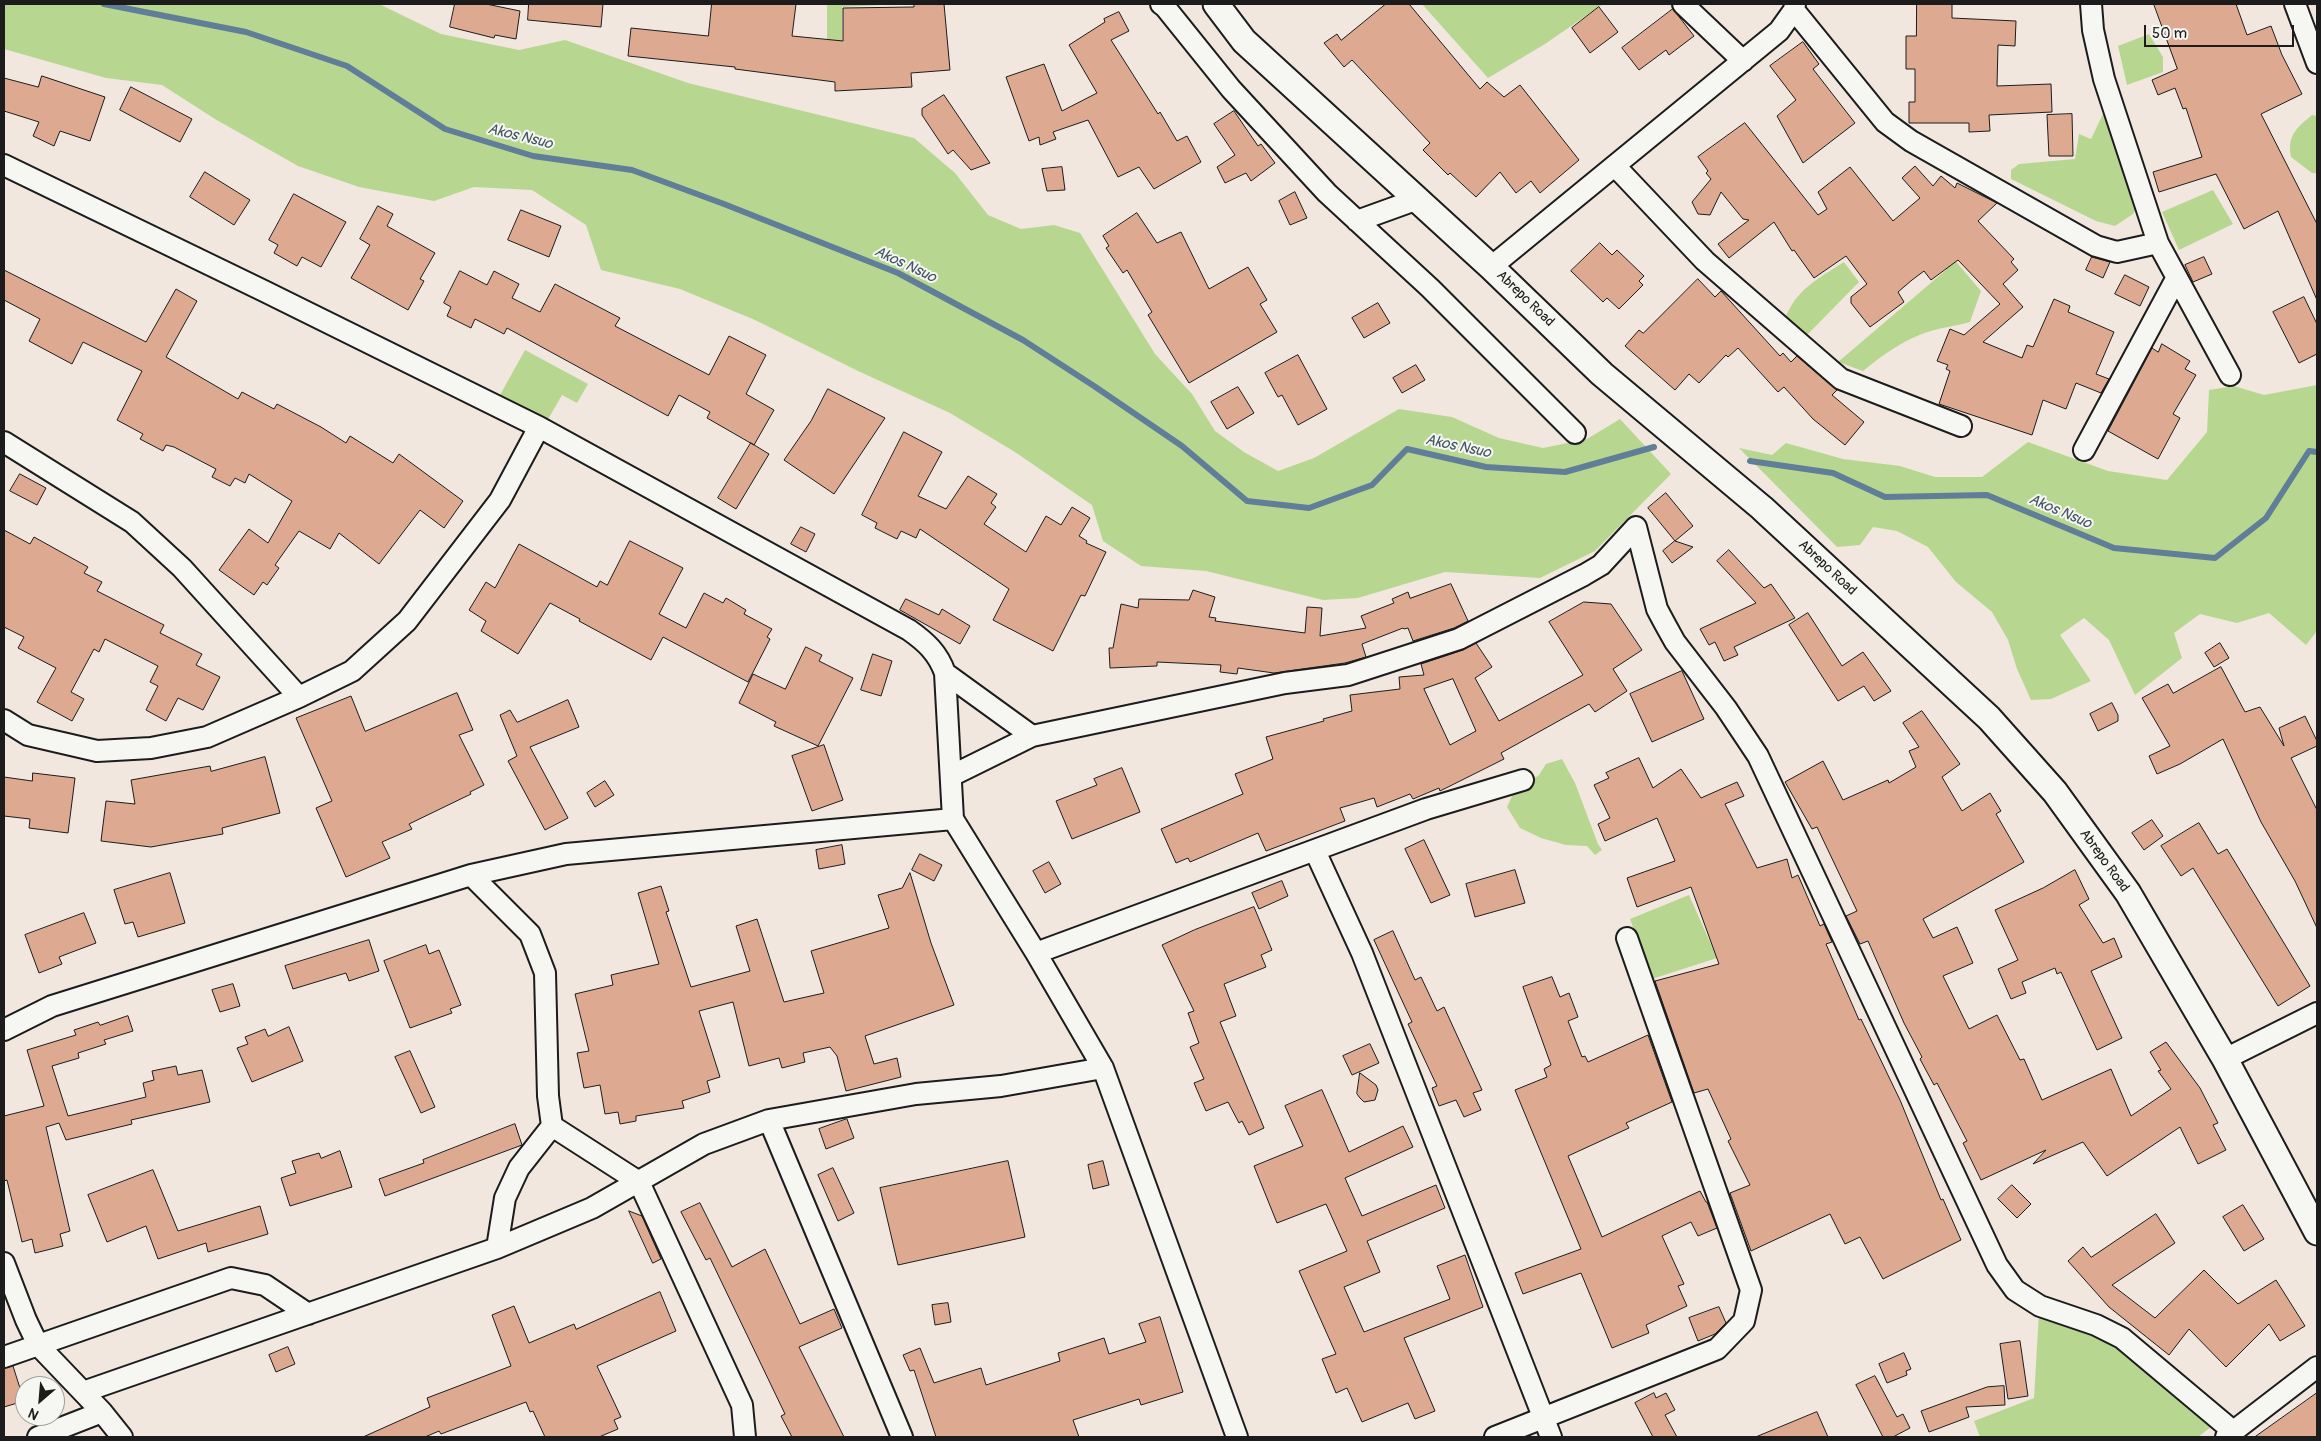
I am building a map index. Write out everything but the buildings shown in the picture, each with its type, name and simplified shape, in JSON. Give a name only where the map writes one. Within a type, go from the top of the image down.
[{"type":"main road","name":"Abrepo Road","points":[[1216,4],[1244,40],[1491,267],[1602,374],[1762,508],[1989,718],[2055,792],[2128,894],[2225,1059],[2317,1232]]},
{"type":"street","points":[[1161,4],[1165,6],[1231,89],[1327,193],[1430,288],[1575,433]]},
{"type":"street","points":[[1682,4],[1743,61]]},
{"type":"street","points":[[2091,4],[2093,30],[2104,79],[2158,244],[2230,375]]},
{"type":"street","points":[[2295,4],[2317,62]]},
{"type":"street","points":[[1491,267],[1779,31],[1795,7],[1885,122],[1911,141],[2096,246],[2117,252],[2158,244]]},
{"type":"street","points":[[4,165],[264,291],[539,428],[909,630],[927,643],[940,660],[945,673],[953,819],[1036,952],[1103,1068],[1237,1437]]},
{"type":"street","points":[[1615,166],[1705,261],[1842,379],[1961,426]]},
{"type":"street","points":[[1357,221],[1418,199]]},
{"type":"street","points":[[2084,450],[2176,279]]},
{"type":"street","points":[[4,720],[28,735],[97,751],[151,748],[207,737],[299,697],[352,671],[407,621],[500,500],[539,428]]},
{"type":"street","points":[[4,442],[132,522],[182,568],[299,697]]},
{"type":"street","points":[[950,776],[1032,736],[1285,683],[1348,675],[1459,639],[1601,565],[1636,527],[1657,609],[1675,642],[1726,708],[1758,756],[1997,1265],[2014,1290],[2040,1306],[2096,1325],[2122,1338],[2230,1435],[2317,1367]]},
{"type":"street","points":[[945,673],[1032,736]]},
{"type":"street","points":[[1036,952],[1426,809],[1523,780]]},
{"type":"street","points":[[4,1030],[52,1006],[471,875],[566,854],[953,819]]},
{"type":"street","points":[[1315,851],[1362,953],[1552,1437]]},
{"type":"street","points":[[471,875],[530,934],[545,973],[548,1096],[552,1126],[519,1168],[505,1198],[497,1248]]},
{"type":"street","points":[[1495,1437],[1717,1349],[1744,1321],[1751,1290],[1627,938]]},
{"type":"street","points":[[2225,1059],[2317,1013]]},
{"type":"street","points":[[83,1392],[497,1248],[592,1208],[704,1144],[769,1120],[916,1094],[1001,1086],[1103,1068]]},
{"type":"street","points":[[769,1120],[902,1437]]},
{"type":"street","points":[[552,1126],[639,1182],[742,1405],[745,1437]]},
{"type":"street","points":[[4,1262],[26,1320],[38,1345],[102,1412],[122,1437]]},
{"type":"street","points":[[4,1357],[231,1278],[265,1285],[308,1314]]},
{"type":"street","points":[[38,1437],[102,1412]]},
{"type":"green space","points":[[4,4],[379,4],[441,34],[519,50],[565,40],[688,83],[914,138],[955,173],[988,215],[1021,229],[1054,225],[1080,233],[1155,354],[1192,394],[1215,431],[1244,452],[1278,471],[1314,458],[1399,409],[1452,417],[1499,438],[1543,448],[1587,439],[1620,419],[1671,474],[1595,551],[1540,578],[1445,572],[1358,598],[1323,600],[1206,571],[1141,566],[1103,541],[1092,505],[1015,452],[950,413],[858,371],[755,320],[680,289],[601,270],[586,225],[532,190],[474,187],[434,201],[359,187],[298,166],[215,119],[162,85],[106,78],[4,49]]},
{"type":"green space","points":[[827,4],[902,4],[842,7],[842,60],[827,60]]},
{"type":"green space","points":[[1422,4],[1603,4],[1545,44],[1488,78]]},
{"type":"green space","points":[[2149,34],[2163,57],[2163,72],[2127,85],[2118,46]]},
{"type":"green space","points":[[2103,114],[2111,114],[2139,202],[2133,214],[2115,226],[2096,221],[2011,179],[2011,170],[2019,164],[2075,159],[2079,134],[2091,139]]},
{"type":"green space","points":[[2312,115],[2317,116],[2317,173],[2312,173],[2291,157],[2290,150],[2290,143],[2297,128]]},
{"type":"green space","points":[[2213,190],[2233,224],[2179,250],[2162,212]]},
{"type":"green space","points":[[1952,257],[1981,291],[1970,322],[1912,338],[1887,353],[1863,371],[1838,362],[1946,270],[1943,265]]},
{"type":"green space","points":[[1844,262],[1859,282],[1807,335],[1785,319],[1795,300],[1802,292]]},
{"type":"green space","points":[[525,350],[588,384],[577,403],[562,395],[547,421],[500,395]]},
{"type":"green space","points":[[2317,385],[2317,631],[2306,645],[2269,613],[2237,623],[2200,614],[2174,633],[2182,658],[2135,695],[2109,640],[2084,618],[2060,635],[2091,681],[2051,699],[2031,700],[2017,669],[2008,640],[1992,612],[1956,582],[1928,547],[1897,531],[1873,527],[1860,545],[1837,547],[1739,448],[1772,455],[1786,443],[1843,459],[1900,466],[1935,477],[1982,477],[2028,442],[2108,471],[2167,480],[2207,432],[2209,390],[2234,386],[2264,395]]},
{"type":"green space","points":[[1562,759],[1575,783],[1602,850],[1595,855],[1587,846],[1566,845],[1541,838],[1520,828],[1507,807],[1513,794],[1539,775],[1546,764]]},
{"type":"green space","points":[[1689,895],[1717,958],[1652,979],[1630,919]]},
{"type":"green space","points":[[2039,1312],[2104,1334],[2153,1365],[2211,1427],[2198,1437],[1980,1437],[1974,1421],[2034,1398]]},
{"type":"waterway","name":"Akos Nsuo","points":[[104,4],[246,32],[347,66],[445,129],[533,156],[632,170],[724,204],[898,273],[1023,340],[1094,386],[1182,446],[1247,501],[1309,508],[1372,485],[1407,449],[1486,467],[1565,472],[1654,447]]},
{"type":"waterway","name":"Akos Nsuo","points":[[1750,461],[1833,473],[1885,497],[1987,495],[2114,548],[2215,558],[2266,518],[2309,451],[2317,452]]}]
